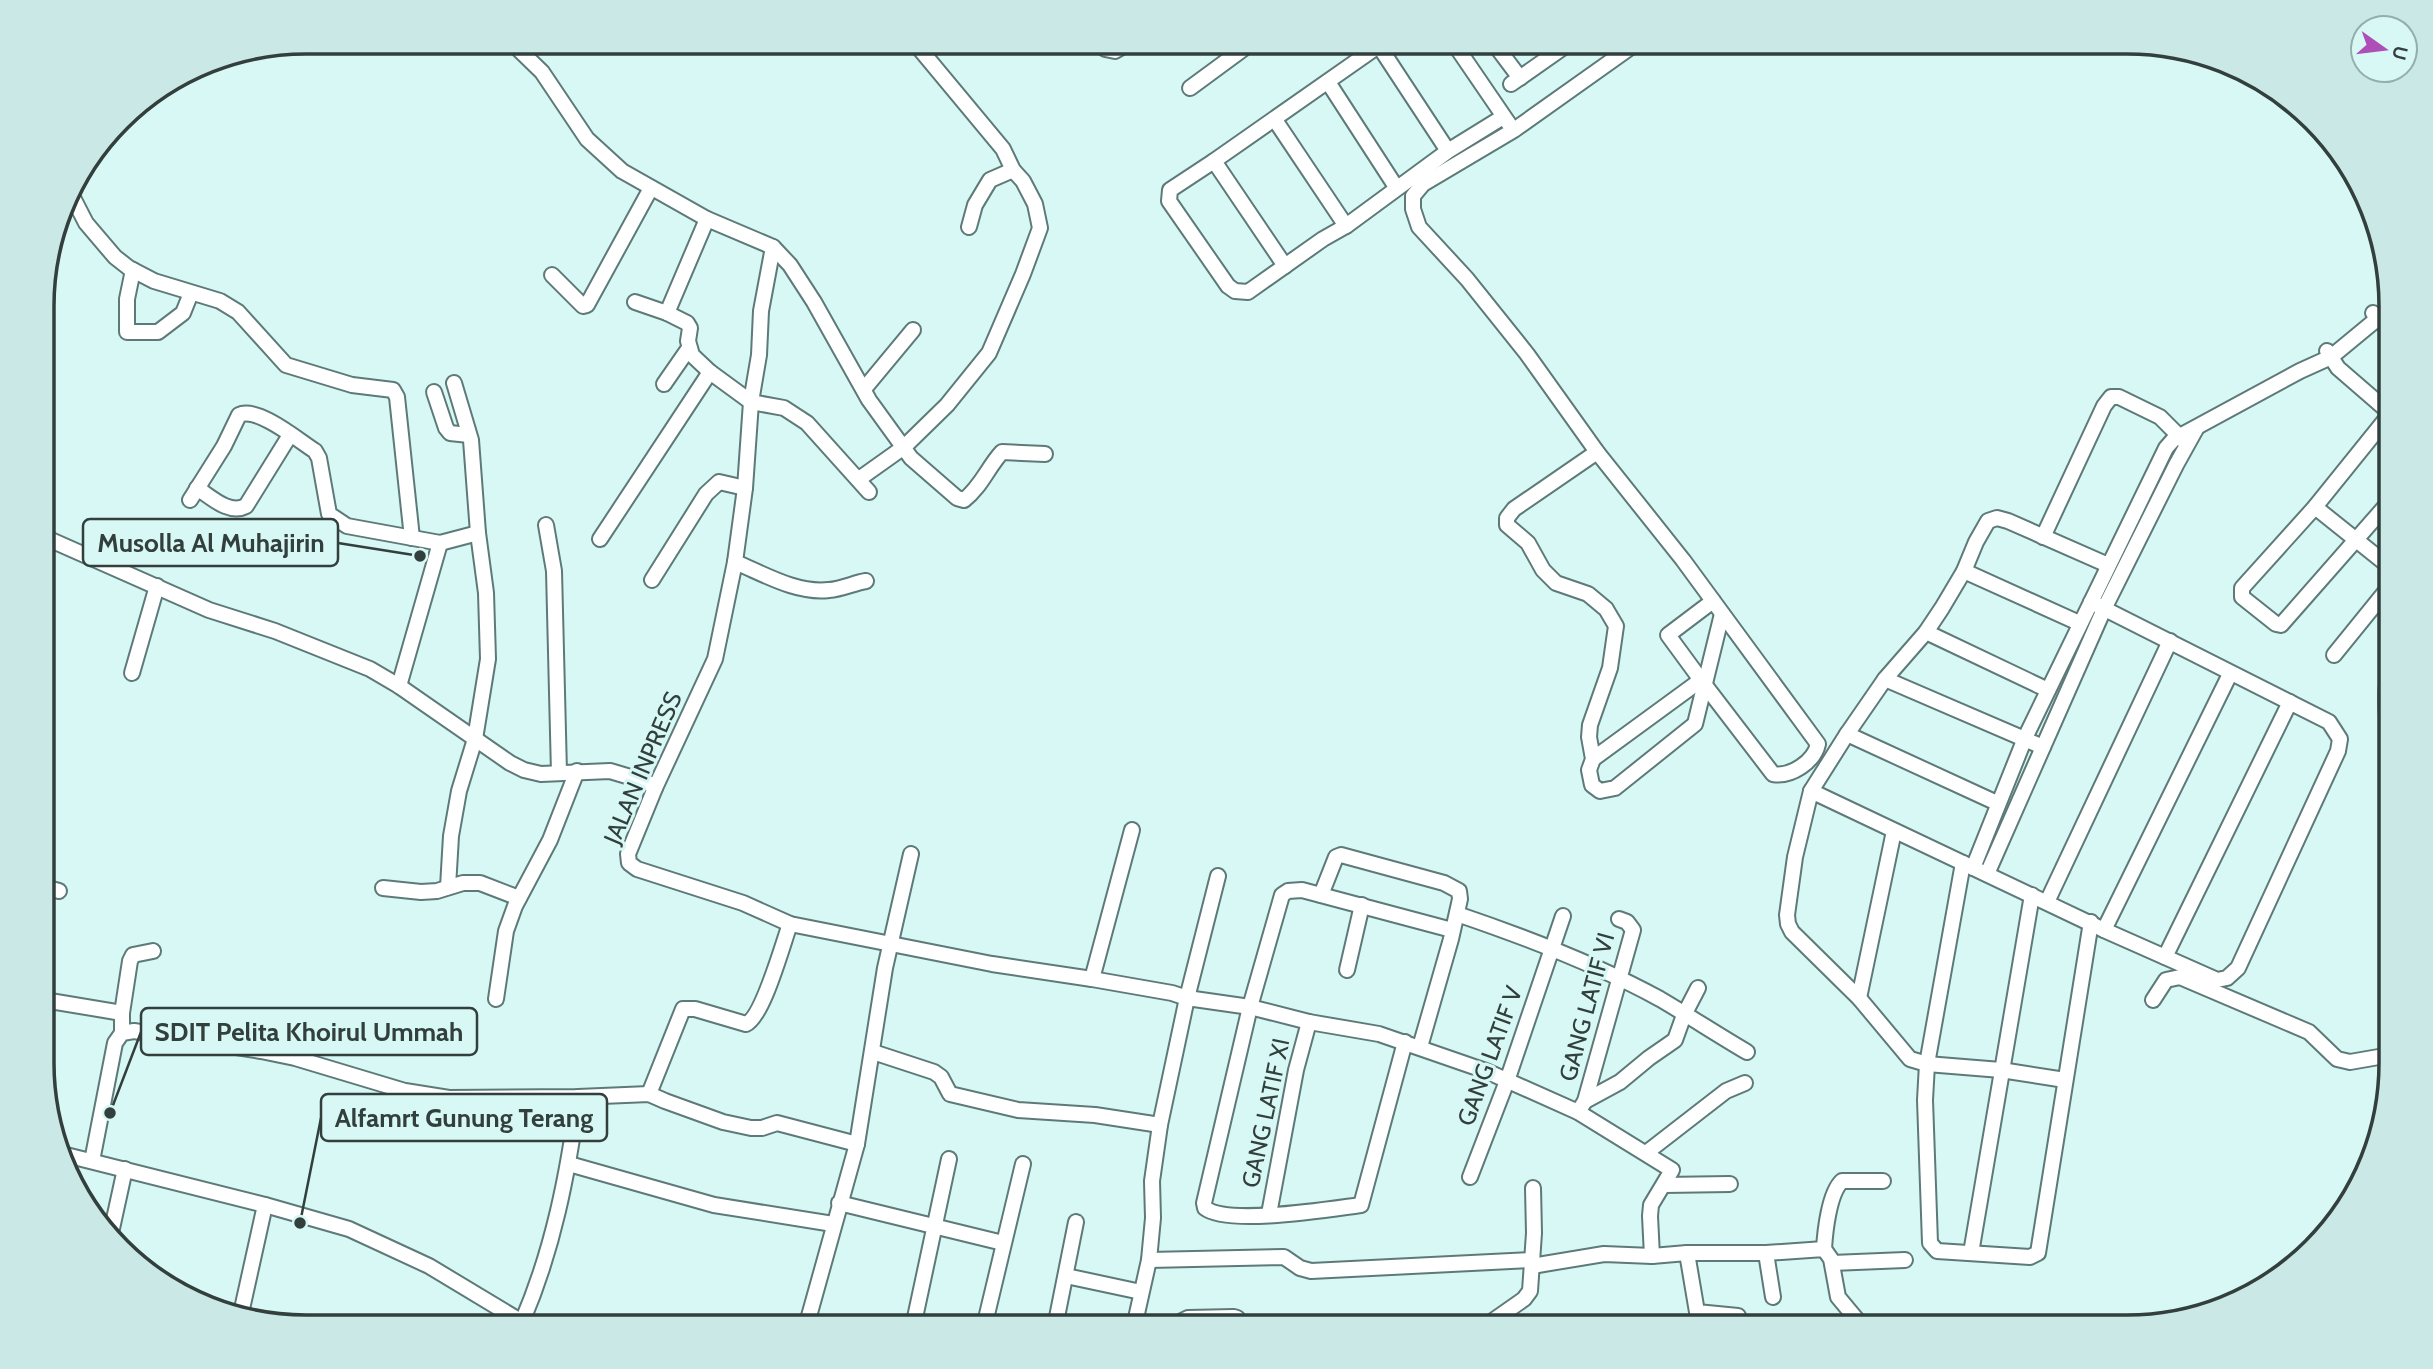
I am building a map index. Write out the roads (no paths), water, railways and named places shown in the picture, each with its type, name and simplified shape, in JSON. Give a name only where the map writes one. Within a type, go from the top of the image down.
[{"type":"street","points":[[523,54],[542,72],[587,139],[622,171],[707,219],[773,247],[790,265],[864,389],[911,458],[961,500],[966,499],[979,485],[1002,452],[1045,454]]},
{"type":"street","points":[[859,479],[904,447],[947,405],[989,353],[1040,228],[1035,204],[1003,149],[924,54]]},
{"type":"street","points":[[1190,88],[1236,54]]},
{"type":"street","points":[[1368,54],[1170,190],[1168,198],[1172,207],[1222,279],[1235,291],[1248,292],[1346,226],[1448,151],[1503,117]]},
{"type":"street","points":[[1388,54],[1448,151]]},
{"type":"street","points":[[1461,54],[1514,130]]},
{"type":"street","points":[[1500,54],[1516,81],[1553,54]]},
{"type":"street","points":[[1621,54],[1514,130],[1423,184],[1413,196],[1413,209],[1419,227],[1467,279],[1527,354],[1597,452],[1663,534],[1718,607],[1818,744],[1808,761],[1783,776],[1773,774],[1668,635],[1718,607]]},
{"type":"street","points":[[1328,82],[1396,187]]},
{"type":"street","points":[[1275,120],[1346,226]]},
{"type":"street","points":[[1214,161],[1285,266]]},
{"type":"street","points":[[969,227],[975,205],[990,180],[1013,170]]},
{"type":"street","points":[[552,275],[583,306],[587,305],[651,188]]},
{"type":"street","points":[[76,204],[86,223],[115,257],[154,281],[220,300],[238,312],[286,365],[352,385],[388,388],[395,393],[412,538]]},
{"type":"street","points":[[667,313],[707,219]]},
{"type":"street","name":"JALAN INPRESS","points":[[773,247],[761,311],[760,355],[751,402],[745,488],[735,562],[715,659],[655,788],[628,854],[629,863],[637,869],[743,903],[790,924],[992,964],[1250,1007],[1405,1042],[1582,1106],[1672,1170],[1664,1185]]},
{"type":"street","points":[[133,270],[127,299],[127,332],[158,332],[183,313],[191,293]]},
{"type":"street","points":[[635,302],[689,324],[689,348],[692,355],[710,372],[751,402],[785,408],[807,424],[869,492]]},
{"type":"street","points":[[2230,674],[2097,926],[2065,1080],[2038,1253],[2030,1257],[1934,1250],[1930,1243],[1925,1100],[1927,1064],[1974,868],[1997,803],[2079,623],[2097,605],[2184,440],[2197,429],[2326,356],[2379,315]]},
{"type":"street","points":[[864,389],[913,330]]},
{"type":"street","points":[[664,384],[689,348]]},
{"type":"street","points":[[2326,356],[2379,403]]},
{"type":"street","points":[[600,539],[710,372]]},
{"type":"street","points":[[448,887],[453,825],[459,791],[475,739],[488,659],[486,593],[469,435],[454,383]]},
{"type":"street","points":[[434,392],[450,433],[469,435]]},
{"type":"street","points":[[2043,537],[2104,406],[2111,397],[2119,397],[2160,417],[2184,440]]},
{"type":"street","points":[[290,435],[246,506],[241,509],[229,508],[194,494],[242,413],[251,413],[262,417],[315,451],[319,458],[329,514],[335,520],[347,526],[440,543],[478,533]]},
{"type":"street","points":[[2379,427],[2315,507],[2242,588],[2244,599],[2280,625],[2379,514]]},
{"type":"street","points":[[1974,868],[2043,747],[2097,605],[2108,565],[2166,448],[2173,440],[2184,440]]},
{"type":"street","points":[[1597,452],[1514,509],[1507,518],[1507,526],[1528,543],[1543,570],[1556,583],[1588,594],[1606,609],[1616,626],[1610,668],[1590,725],[1593,759],[1589,770],[1592,785],[1600,791],[1615,788],[1695,724],[1718,607]]},
{"type":"street","points":[[652,580],[706,494],[719,482],[745,488]]},
{"type":"street","points":[[2315,507],[2379,558]]},
{"type":"street","points":[[2065,1080],[2001,1070],[1927,1064],[1910,1059],[1859,998],[1792,932],[1787,915],[1795,857],[1811,791],[1885,679],[1926,632],[1965,571],[1976,542],[1988,521],[1997,517],[2108,565]]},
{"type":"street","points":[[546,524],[554,571],[559,773]]},
{"type":"street","points":[[54,541],[209,610],[275,631],[370,669],[524,770],[541,774],[610,771],[647,782],[655,788]]},
{"type":"street","points":[[399,686],[440,543]]},
{"type":"street","points":[[735,562],[811,591],[832,590],[866,581]]},
{"type":"street","points":[[1965,571],[2079,623]]},
{"type":"street","points":[[132,673],[157,586]]},
{"type":"street","points":[[2334,655],[2379,600]]},
{"type":"street","points":[[1811,791],[2165,957],[2217,980],[2227,978],[2238,968],[2338,751],[2340,739],[2329,722],[2097,605]]},
{"type":"street","points":[[1926,632],[2048,690]]},
{"type":"street","points":[[2047,902],[2169,641]]},
{"type":"street","points":[[1885,679],[2043,747]]},
{"type":"street","points":[[1593,759],[1703,683]]},
{"type":"street","points":[[2165,957],[2290,702]]},
{"type":"street","points":[[1847,734],[1997,803]]},
{"type":"street","points":[[496,999],[506,931],[519,898],[550,840],[577,771]]},
{"type":"street","points":[[1092,979],[1132,830]]},
{"type":"street","points":[[1859,998],[1894,831]]},
{"type":"street","points":[[809,1315],[857,1144],[886,968],[911,854]]},
{"type":"street","points":[[1321,895],[1336,857],[1346,855],[1453,886],[1459,891],[1457,914],[1420,1047]]},
{"type":"street","points":[[1136,1315],[1149,1260],[1153,1218],[1152,1181],[1160,1125],[1187,998],[1218,876]]},
{"type":"street","points":[[383,888],[421,892],[437,891],[463,883],[480,883],[519,898]]},
{"type":"street","points":[[1250,1007],[1282,895],[1293,890],[1362,905],[1452,930]]},
{"type":"street","points":[[1971,1253],[2032,895]]},
{"type":"street","points":[[1347,970],[1362,905]]},
{"type":"street","points":[[1457,914],[1620,979],[1662,1000],[1747,1052]]},
{"type":"street","name":"GANG LATIF V","points":[[1470,1177],[1507,1081],[1563,916]]},
{"type":"street","name":"GANG LATIF VI","points":[[1582,1106],[1633,930],[1627,922],[1619,919]]},
{"type":"street","points":[[649,1094],[683,1009],[695,1009],[746,1024],[752,1021],[765,995],[790,924]]},
{"type":"street","points":[[92,1161],[115,1043],[122,1033],[122,1013],[133,955],[153,951]]},
{"type":"street","points":[[2153,1000],[2166,980],[2180,976],[2309,1032],[2337,1059],[2350,1062],[2379,1058]]},
{"type":"street","points":[[1582,1106],[1620,1083],[1675,1040],[1698,988]]},
{"type":"street","points":[[54,1002],[122,1013]]},
{"type":"street","name":"GANG LATIF XI","points":[[1250,1007],[1203,1203],[1205,1208],[1214,1214],[1246,1216],[1361,1205],[1405,1042]]},
{"type":"street","name":"GANG LATIF XI","points":[[1269,1214],[1296,1070],[1310,1022]]},
{"type":"street","points":[[122,1033],[134,1031],[261,1051],[295,1058],[405,1091],[449,1098],[649,1094],[723,1122],[751,1128],[777,1123],[857,1144]]},
{"type":"street","points":[[873,1052],[934,1072],[941,1077],[950,1094],[1018,1110],[1095,1115],[1160,1125]]},
{"type":"street","points":[[1646,1153],[1726,1091],[1745,1083]]},
{"type":"street","points":[[527,1315],[550,1247],[569,1164],[578,1097]]},
{"type":"street","points":[[72,1156],[265,1205],[349,1230],[429,1266],[508,1315]]},
{"type":"street","points":[[916,1315],[949,1159]]},
{"type":"street","points":[[569,1164],[714,1205],[833,1224]]},
{"type":"street","points":[[987,1315],[1023,1164]]},
{"type":"street","points":[[113,1224],[125,1169]]},
{"type":"street","points":[[1854,1315],[1838,1297],[1832,1263],[1824,1249],[1825,1223],[1837,1186],[1842,1181],[1883,1181]]},
{"type":"street","points":[[1652,1256],[1650,1211],[1664,1185],[1730,1184]]},
{"type":"street","points":[[1500,1315],[1528,1295],[1531,1288],[1533,1188]]},
{"type":"street","points":[[839,1203],[1003,1243]]},
{"type":"street","points":[[243,1306],[265,1205]]},
{"type":"street","points":[[1058,1315],[1076,1222]]},
{"type":"street","points":[[1149,1260],[1284,1256],[1300,1268],[1311,1271],[1532,1263],[1604,1254],[1652,1256],[1824,1249]]},
{"type":"street","points":[[1687,1253],[1697,1312],[1738,1315]]},
{"type":"street","points":[[1766,1253],[1773,1297]]},
{"type":"street","points":[[1832,1263],[1905,1260]]},
{"type":"street","points":[[1066,1276],[1141,1292]]},
{"type":"place","name":"Musolla Al Muhajirin","points":[[420,556]]},
{"type":"place","name":"SDIT Pelita Khoirul Ummah","points":[[110,1113]]},
{"type":"place","name":"Alfamrt Gunung Terang","points":[[300,1223]]}]
